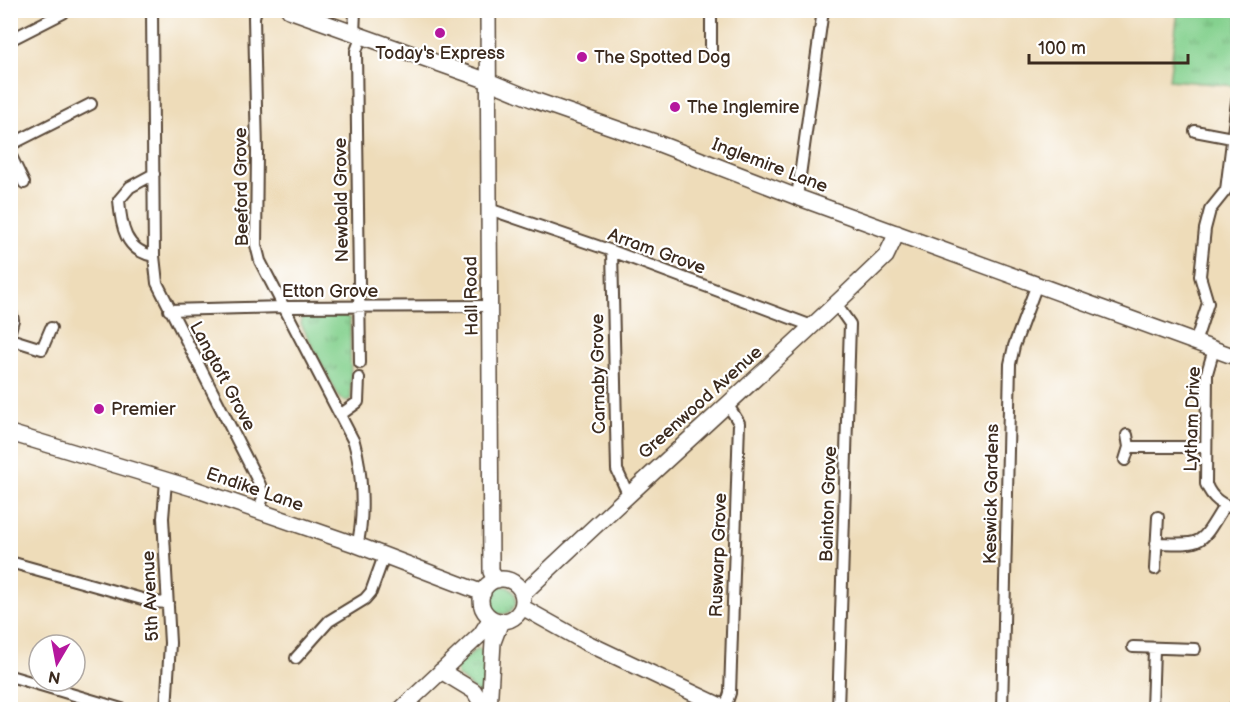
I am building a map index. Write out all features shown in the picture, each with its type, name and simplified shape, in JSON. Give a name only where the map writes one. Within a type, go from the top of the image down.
[{"type":"street","name":"Langtoft Grove","points":[[152,10],[156,283],[260,485],[263,497],[259,511]]},
{"type":"street","name":"Beeford Grove","points":[[256,10],[254,17],[257,152],[256,245],[260,261],[340,415]]},
{"type":"street","name":"Inglemire Lane","points":[[289,10],[652,141],[797,197],[1238,358]]},
{"type":"street","name":"Newbald Grove","points":[[356,10],[360,363]]},
{"type":"street","name":"Hall Road","points":[[488,10],[491,572],[497,580]]},
{"type":"street","points":[[711,10],[711,51]]},
{"type":"street","points":[[797,197],[823,10]]},
{"type":"street","points":[[10,40],[63,13]]},
{"type":"street","points":[[1195,343],[1208,303],[1200,276],[1205,229],[1210,210],[1226,190],[1237,101]]},
{"type":"street","points":[[10,145],[88,110]]},
{"type":"street","points":[[1195,131],[1233,138]]},
{"type":"street","points":[[10,154],[24,183]]},
{"type":"street","points":[[154,174],[130,187],[119,200],[120,222],[133,248],[154,256]]},
{"type":"street","name":"Arram Grove","points":[[489,209],[612,251],[812,326]]},
{"type":"street","name":"Greenwood Avenue","points":[[522,601],[628,494],[728,405],[886,256],[897,233]]},
{"type":"street","name":"Carnaby Grove","points":[[612,251],[617,470],[628,494]]},
{"type":"street","name":"Keswick Gardens","points":[[1002,710],[1010,364],[1014,346],[1037,284]]},
{"type":"street","name":"Bainton Grove","points":[[836,304],[850,324],[838,710]]},
{"type":"street","name":"Etton Grove","points":[[169,310],[491,306]]},
{"type":"street","points":[[10,308],[13,320],[10,331]]},
{"type":"street","points":[[10,339],[42,349],[51,328]]},
{"type":"street","name":"Lytham Drive","points":[[1214,350],[1207,373],[1206,484],[1211,496],[1224,506]]},
{"type":"street","points":[[357,545],[362,531],[360,461],[354,442],[340,415],[358,402],[359,378]]},
{"type":"street","name":"Ruswarp Grove","points":[[727,709],[730,693],[739,423],[728,405]]},
{"type":"street","name":"Endike Lane","points":[[10,433],[259,511],[483,593]]},
{"type":"street","points":[[1125,460],[1128,441],[1206,447]]},
{"type":"street","name":"5th Avenue","points":[[166,481],[163,518],[170,643],[166,710]]},
{"type":"street","points":[[1156,543],[1192,544],[1199,542],[1206,536],[1224,506],[1238,510]]},
{"type":"street","points":[[1155,569],[1158,517]]},
{"type":"street","points":[[296,658],[329,621],[365,599],[371,592],[384,556]]},
{"type":"street","points":[[10,562],[153,602],[168,603]]},
{"type":"street","points":[[497,580],[507,580],[516,584],[522,601],[518,615],[510,620],[496,619],[484,611],[481,602],[483,593],[486,587],[497,580]]},
{"type":"street","points":[[522,601],[583,641],[727,709]]},
{"type":"street","points":[[400,710],[496,619]]},
{"type":"street","points":[[487,710],[496,619]]},
{"type":"street","points":[[1133,647],[1195,649]]},
{"type":"street","points":[[1152,710],[1154,649]]},
{"type":"street","points":[[441,671],[474,691],[487,710]]},
{"type":"street","points":[[10,676],[125,710]]},
{"type":"green space","points":[[1178,11],[1237,11],[1237,86],[1169,80]]},
{"type":"green space","points":[[307,315],[345,316],[350,319],[351,399],[346,401],[340,399],[301,324],[302,318]]},
{"type":"green space","points":[[502,586],[512,590],[516,600],[512,610],[502,614],[492,610],[488,600],[492,590]]},
{"type":"green space","points":[[478,648],[487,665],[486,700],[457,675],[456,666]]},
{"type":"place","name":"Today's Express","points":[[440,33]]},
{"type":"place","name":"The Spotted Dog","points":[[582,57]]},
{"type":"place","name":"The Inglemire","points":[[675,107]]},
{"type":"place","name":"Premier","points":[[99,409]]}]
